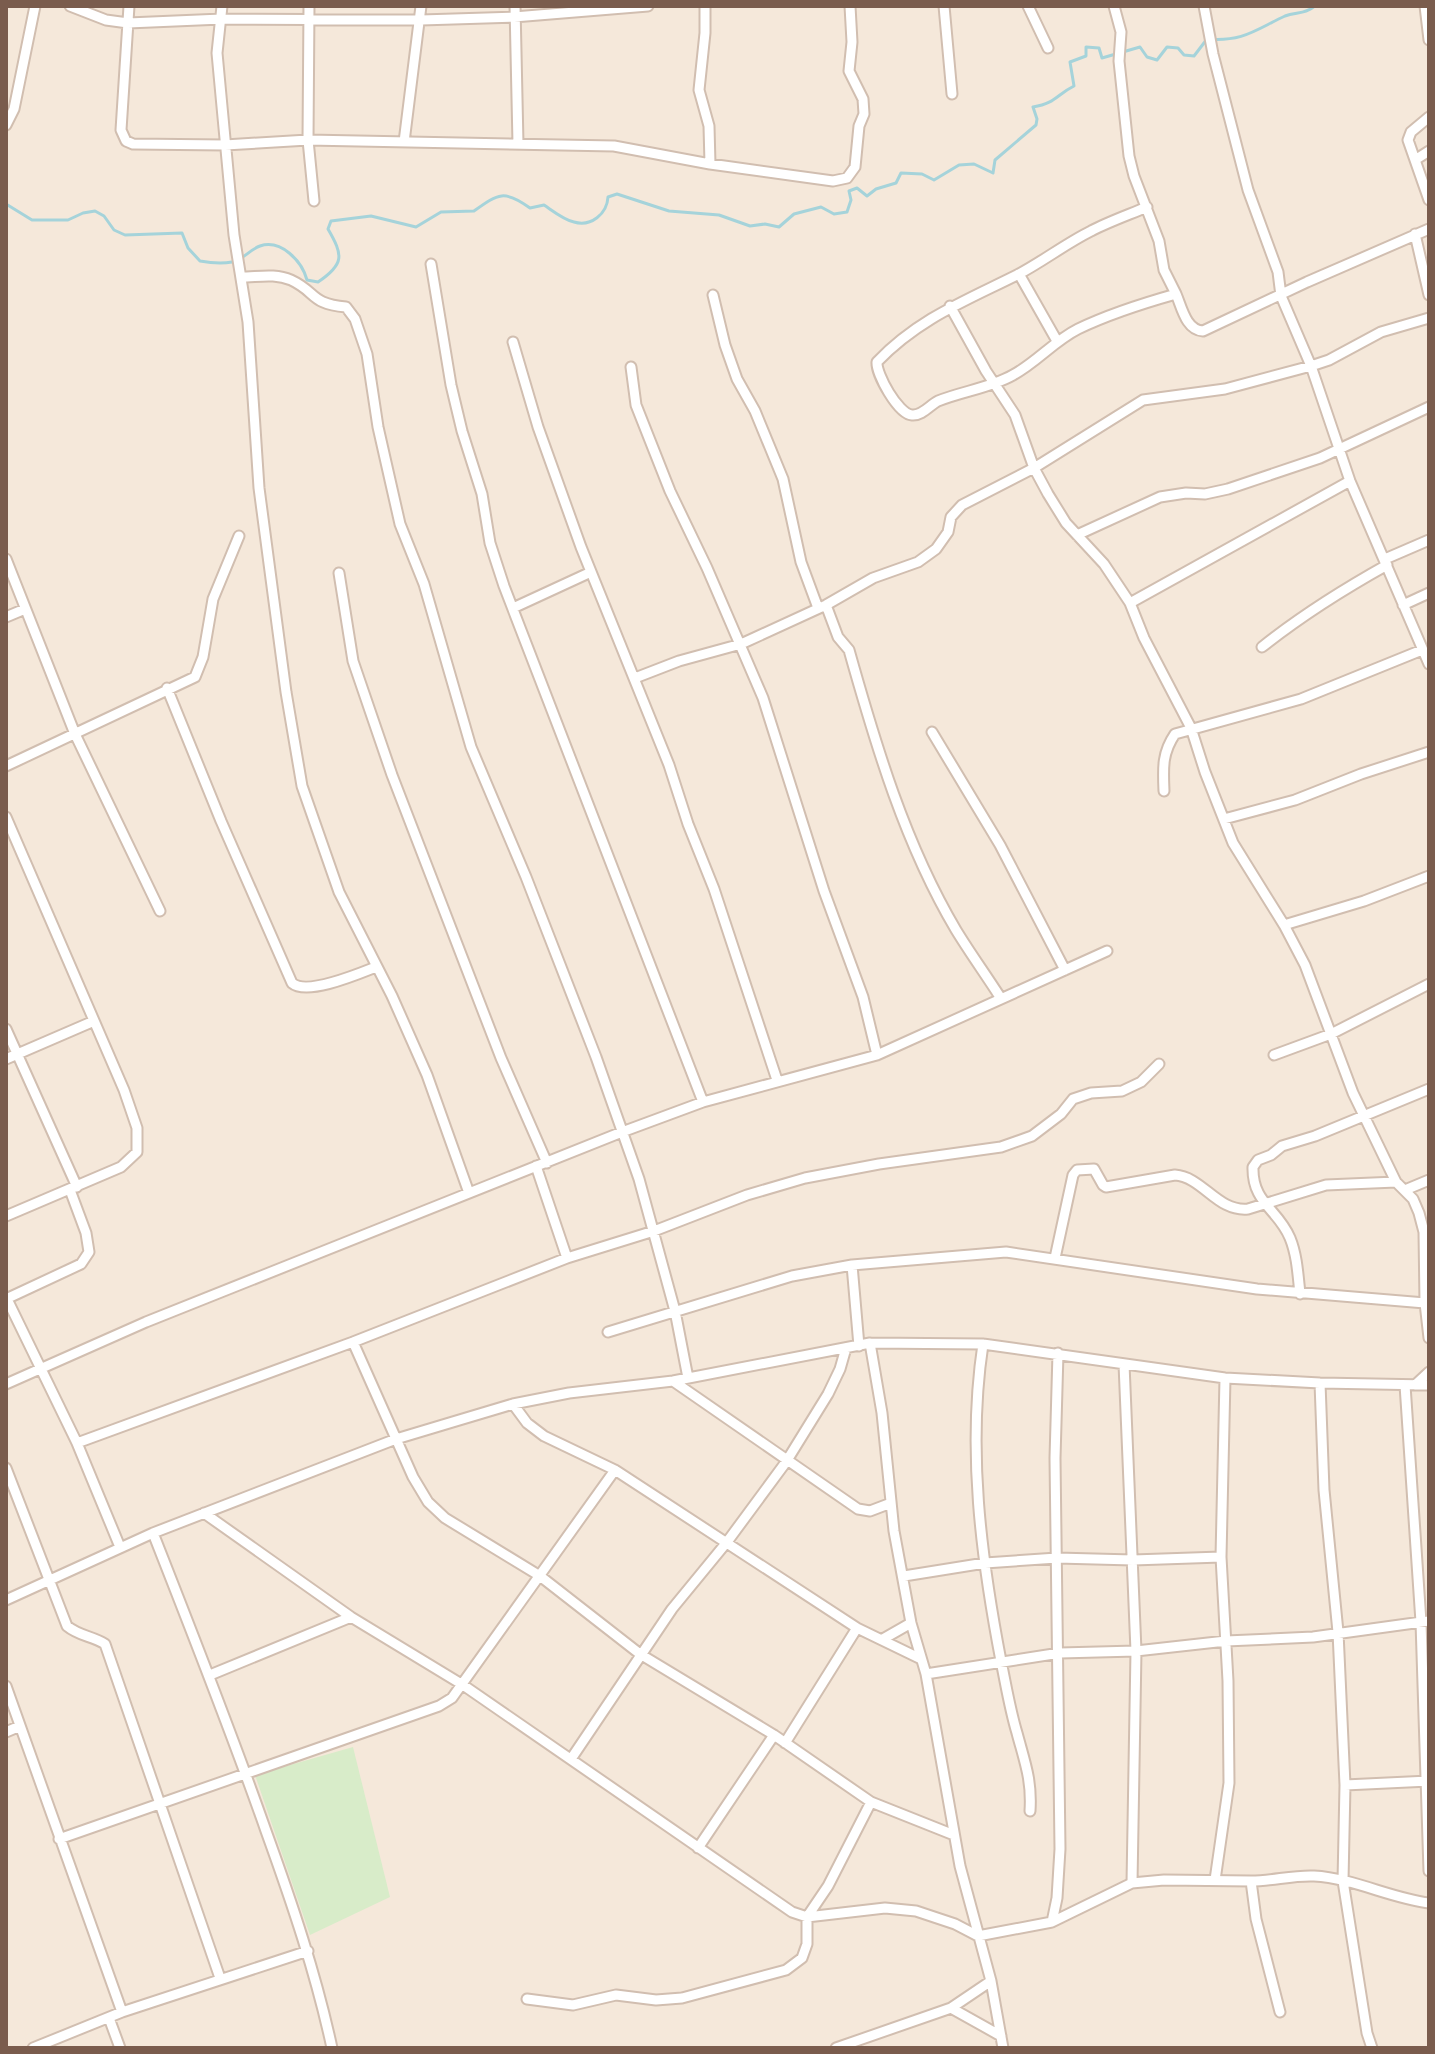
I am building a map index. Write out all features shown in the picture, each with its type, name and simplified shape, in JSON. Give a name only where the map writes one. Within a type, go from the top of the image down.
[{"type":"street","points":[[6,125],[14,109],[35,6]]},
{"type":"street","points":[[70,6],[106,20],[128,23],[222,19],[421,20],[648,6]]},
{"type":"street","points":[[129,6],[121,130],[126,141],[133,144],[225,145],[308,140],[614,146],[710,164],[833,181],[847,178],[855,167],[859,126],[864,114],[863,99],[849,71],[852,42],[850,6]]},
{"type":"street","points":[[222,6],[217,53],[225,145],[248,322],[259,488],[286,692],[302,786],[339,892],[427,1075],[469,1193]]},
{"type":"street","points":[[309,6],[308,140],[314,201]]},
{"type":"street","points":[[404,142],[421,6]]},
{"type":"street","points":[[705,6],[699,90],[709,126],[710,164]]},
{"type":"street","points":[[944,6],[948,22],[952,94]]},
{"type":"street","points":[[1028,6],[1048,48]]},
{"type":"street","points":[[1114,6],[1121,32],[1119,61],[1134,176],[1159,241],[1164,270],[1190,326],[1196,331],[1203,331],[1429,229]]},
{"type":"street","points":[[1204,6],[1213,54],[1248,190],[1278,272],[1281,296],[1311,366],[1350,481],[1429,664]]},
{"type":"street","points":[[1425,6],[1429,40]]},
{"type":"street","points":[[515,12],[518,144]]},
{"type":"street","points":[[1429,117],[1411,132],[1408,140],[1429,200]]},
{"type":"street","points":[[1415,160],[1429,151]]},
{"type":"street","points":[[1147,207],[1092,230],[1019,274],[950,306],[912,330],[877,362],[879,378],[899,405],[913,415],[922,413],[936,402],[996,383],[1030,364],[1057,341],[1093,323],[1176,294]]},
{"type":"street","points":[[1415,234],[1429,295]]},
{"type":"street","points":[[431,264],[443,343],[462,431],[482,494],[490,543],[703,1102]]},
{"type":"street","points":[[1019,274],[1057,341]]},
{"type":"street","points":[[241,277],[277,275],[293,281],[315,300],[329,306],[346,307],[355,319],[367,354],[378,427],[400,524],[424,584],[471,747],[569,988],[622,1132],[654,1231],[675,1311],[688,1378]]},
{"type":"street","points":[[713,295],[737,379],[765,433],[783,479],[801,562],[838,637],[849,650],[881,761],[927,874],[956,929],[1000,997]]},
{"type":"street","points":[[950,306],[1015,415],[1034,468],[1066,523],[1104,564],[1130,603],[1144,638],[1191,728],[1205,772],[1244,863],[1284,925],[1305,965],[1347,1079],[1396,1182],[1413,1199],[1424,1232],[1429,1338]]},
{"type":"street","points":[[635,678],[679,661],[741,644],[873,578],[918,562],[936,549],[948,532],[951,517],[962,505],[1034,468],[1143,400],[1225,389],[1311,366],[1329,360],[1381,332],[1429,318]]},
{"type":"street","points":[[513,342],[538,427],[714,889],[777,1080]]},
{"type":"street","points":[[631,367],[636,405],[670,491],[741,644],[781,748],[824,891],[863,997],[877,1055]]},
{"type":"street","points":[[1077,535],[1160,497],[1228,489],[1320,458],[1429,407]]},
{"type":"street","points":[[1130,603],[1350,481]]},
{"type":"street","points":[[6,766],[195,677],[203,657],[213,599],[239,536]]},
{"type":"street","points":[[1262,647],[1350,585],[1429,540]]},
{"type":"street","points":[[6,559],[75,734],[160,911]]},
{"type":"street","points":[[513,608],[591,572]]},
{"type":"street","points":[[339,573],[353,661],[387,761],[541,1165],[567,1258]]},
{"type":"street","points":[[1403,605],[1429,593]]},
{"type":"street","points":[[6,617],[25,609]]},
{"type":"street","points":[[1164,791],[1162,766],[1165,749],[1175,734],[1301,699],[1422,650]]},
{"type":"street","points":[[167,688],[292,983],[303,988],[337,982],[376,967]]},
{"type":"street","points":[[932,732],[1000,845],[1065,970]]},
{"type":"street","points":[[1224,819],[1295,800],[1429,752]]},
{"type":"street","points":[[6,817],[124,1090],[137,1128],[137,1152],[121,1167],[6,1216]]},
{"type":"street","points":[[1284,925],[1364,901],[1429,876]]},
{"type":"street","points":[[6,1384],[146,1322],[622,1132],[703,1102],[877,1055],[1107,951]]},
{"type":"street","points":[[1274,1055],[1331,1034],[1429,984]]},
{"type":"street","points":[[6,1059],[94,1021]]},
{"type":"street","points":[[6,1029],[73,1188],[89,1252],[81,1264],[6,1298],[77,1443],[120,1547]]},
{"type":"street","points":[[77,1443],[353,1342],[567,1258],[654,1231],[747,1195],[805,1178],[879,1164],[1001,1147],[1032,1136],[1061,1114],[1073,1099],[1091,1093],[1122,1091],[1141,1082],[1159,1064]]},
{"type":"street","points":[[1300,1294],[1296,1259],[1289,1237],[1280,1219],[1264,1205],[1253,1177],[1253,1167],[1258,1160],[1296,1140],[1315,1136],[1429,1089]]},
{"type":"street","points":[[1055,1258],[1073,1175],[1077,1170],[1094,1169],[1106,1187],[1185,1175],[1227,1207],[1238,1210],[1326,1185],[1396,1182]]},
{"type":"street","points":[[1405,1190],[1429,1180]]},
{"type":"street","points":[[608,1332],[792,1276],[852,1265],[1006,1252],[1300,1294],[1377,1297],[1425,1303]]},
{"type":"street","points":[[852,1265],[859,1346]]},
{"type":"street","points":[[353,1342],[428,1502],[445,1518],[540,1576],[640,1654],[774,1735],[871,1802],[954,1835]]},
{"type":"street","points":[[870,1343],[882,1413],[891,1503],[911,1623],[926,1674],[954,1835],[991,1981],[1003,2048]]},
{"type":"street","points":[[6,1600],[120,1547],[204,1513],[396,1439],[513,1404],[569,1393],[673,1381],[870,1343],[983,1344],[1225,1378],[1429,1385]]},
{"type":"street","points":[[983,1344],[975,1424],[985,1563],[1001,1661],[1032,1785],[1030,1811]]},
{"type":"street","points":[[571,1759],[640,1654],[786,1462],[828,1394],[846,1348]]},
{"type":"street","points":[[1052,1922],[1060,1849],[1060,1653],[1055,1458],[1058,1353]]},
{"type":"street","points":[[1124,1364],[1136,1651],[1132,1883]]},
{"type":"street","points":[[1410,1385],[1429,1372]]},
{"type":"street","points":[[1215,1880],[1229,1783],[1221,1557],[1225,1378]]},
{"type":"street","points":[[673,1381],[858,1509],[870,1511],[891,1503]]},
{"type":"street","points":[[1320,1383],[1324,1490],[1338,1632],[1345,1785],[1343,1881],[1372,2048]]},
{"type":"street","points":[[1410,1385],[1425,1621],[1429,1871]]},
{"type":"street","points":[[513,1404],[527,1423],[544,1436],[615,1470],[857,1628],[921,1659]]},
{"type":"street","points":[[6,1468],[67,1626],[78,1635],[93,1637],[105,1644],[220,1978]]},
{"type":"street","points":[[59,1839],[439,1706],[452,1698],[615,1470]]},
{"type":"street","points":[[204,1513],[351,1617],[463,1685],[792,1912],[807,1917],[885,1908],[916,1911],[945,1920],[978,1936],[1052,1922],[1132,1883],[1147,1880],[1251,1881],[1313,1876],[1429,1903]]},
{"type":"street","points":[[153,1533],[210,1675],[308,1951],[332,2048]]},
{"type":"street","points":[[904,1576],[985,1563],[1057,1558],[1133,1560],[1221,1557]]},
{"type":"street","points":[[210,1675],[351,1617]]},
{"type":"street","points":[[926,1674],[1060,1653],[1136,1651],[1226,1641],[1313,1637],[1425,1621]]},
{"type":"street","points":[[883,1639],[911,1623]]},
{"type":"street","points":[[785,1743],[857,1628]]},
{"type":"street","points":[[6,1686],[122,2012]]},
{"type":"street","points":[[6,1732],[20,1726]]},
{"type":"street","points":[[698,1848],[774,1735]]},
{"type":"street","points":[[1345,1785],[1428,1781]]},
{"type":"street","points":[[527,1999],[573,2005],[616,1995],[656,2000],[682,1998],[786,1970],[802,1958],[807,1944],[807,1917],[828,1886],[871,1802]]},
{"type":"street","points":[[1251,1881],[1256,1919],[1280,2012]]},
{"type":"street","points":[[33,2048],[122,2012],[308,1951]]},
{"type":"street","points":[[836,2048],[951,2008],[991,1981]]},
{"type":"street","points":[[951,2008],[1001,2036]]},
{"type":"street","points":[[109,2018],[120,2048]]},
{"type":"shaded area","points":[[6,6],[1429,6],[1429,2048],[6,2048]]},
{"type":"green space","points":[[353,1747],[390,1897],[310,1935],[255,1775]]},
{"type":"waterway","points":[[6,204],[32,220],[68,220],[95,211],[104,216],[114,230],[125,235],[182,233],[188,248],[204,262],[232,262],[260,246],[276,246],[290,253],[307,280],[318,282],[333,270],[339,258],[328,229],[331,221],[371,216],[416,227],[441,212],[474,211],[501,196],[514,198],[530,208],[544,205],[566,219],[580,223],[597,218],[605,209],[608,197],[617,194],[669,211],[719,215],[750,226],[765,224],[779,227],[794,214],[821,207],[834,214],[847,212],[851,200],[849,191],[857,188],[867,196],[876,189],[896,183],[901,173],[922,174],[934,180],[959,165],[974,164],[993,173],[995,160],[1036,125],[1033,107],[1051,101],[1074,86],[1070,62],[1086,56],[1086,47],[1099,48],[1102,58],[1140,47],[1147,57],[1157,60],[1167,47],[1178,48],[1184,55],[1194,56],[1207,39],[1240,37],[1315,6]]}]
